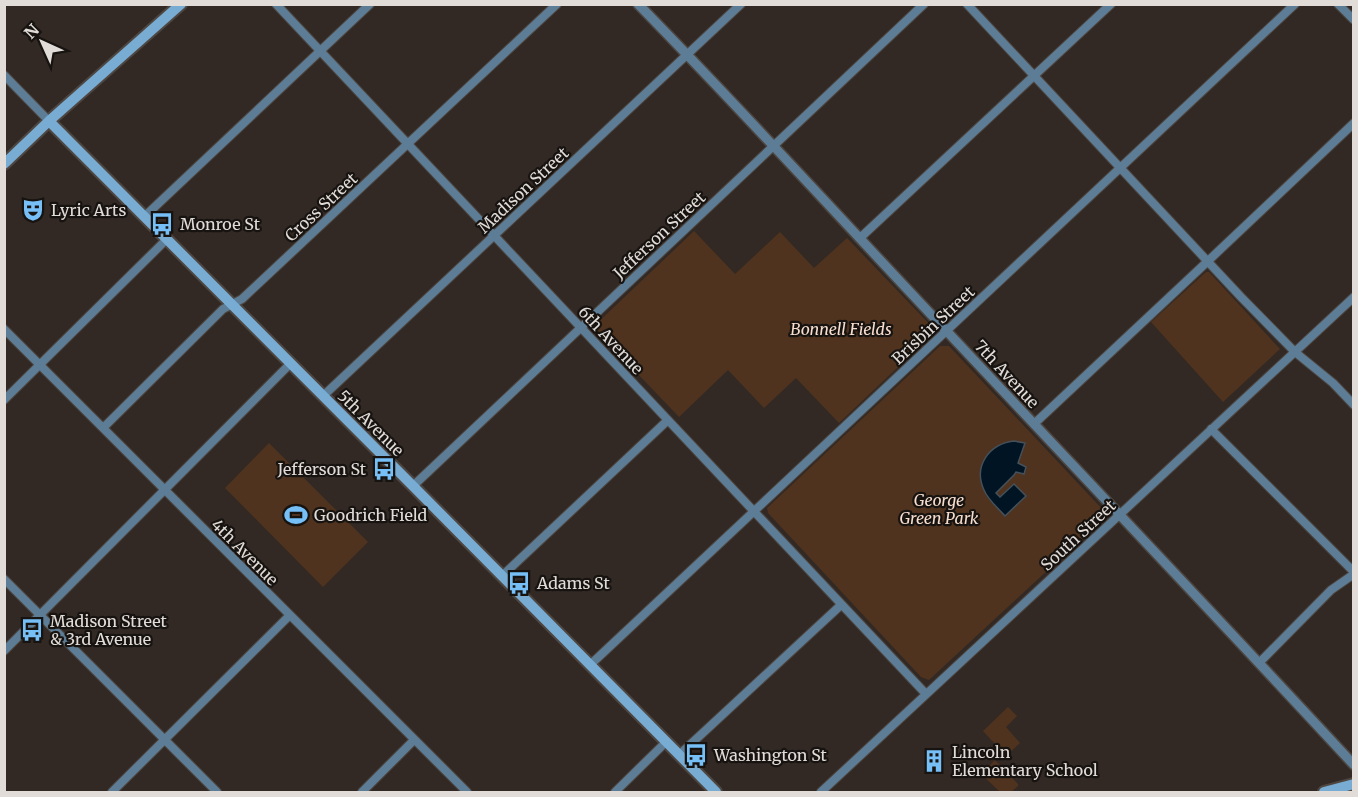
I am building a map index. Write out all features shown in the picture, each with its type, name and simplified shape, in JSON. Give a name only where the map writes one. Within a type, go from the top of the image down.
[{"type":"main road","points":[[4,164],[181,4]]},
{"type":"main road","name":"5th Avenue","points":[[49,121],[716,792]]},
{"type":"main road","points":[[1324,792],[1353,784]]},
{"type":"street","name":"6th Avenue","points":[[276,4],[926,694]]},
{"type":"street","points":[[144,217],[370,4]]},
{"type":"street","name":"Cross Street","points":[[103,428],[223,309],[242,299],[557,4]]},
{"type":"street","name":"7th Avenue","points":[[638,4],[775,146],[1353,765]]},
{"type":"street","name":"Madison Street","points":[[323,396],[741,4]]},
{"type":"street","name":"Jefferson Street","points":[[413,486],[924,4]]},
{"type":"street","points":[[968,4],[1120,169],[1295,352],[1333,383],[1353,405]]},
{"type":"street","points":[[860,238],[1111,4]]},
{"type":"street","name":"Brisbin Street","points":[[590,665],[1294,4]]},
{"type":"street","points":[[1338,4],[1353,20]]},
{"type":"street","name":"5th Avenue","points":[[4,75],[49,121]]},
{"type":"street","points":[[1034,424],[1353,123]]},
{"type":"street","points":[[4,400],[167,240]]},
{"type":"street","name":"South Street","points":[[821,792],[1353,297]]},
{"type":"street","name":"4th Avenue","points":[[4,329],[467,792]]},
{"type":"street","points":[[4,651],[290,364]]},
{"type":"street","points":[[502,576],[668,420]]},
{"type":"street","points":[[1211,429],[1353,573],[1331,590],[1259,663]]},
{"type":"street","points":[[4,579],[217,792]]},
{"type":"street","points":[[679,755],[841,605]]},
{"type":"street","points":[[112,792],[289,616]]},
{"type":"street","points":[[362,792],[414,740]]},
{"type":"street","points":[[615,792],[666,742]]},
{"type":"green space","name":"Bonnell Fields","points":[[694,231],[735,274],[780,232],[814,268],[847,238],[936,331],[839,423],[796,378],[764,408],[728,370],[679,417],[593,327]]},
{"type":"green space","points":[[1206,272],[1209,272],[1280,349],[1223,402],[1151,322]]},
{"type":"green space","name":"George Green Park","points":[[940,346],[949,346],[1105,512],[1104,518],[929,680],[921,677],[768,513],[767,508]]},
{"type":"green space","name":"Goodrich Field","points":[[269,443],[368,542],[323,587],[225,488]]},
{"type":"green space","points":[[1008,707],[1017,716],[1006,727],[1020,743],[1006,756],[983,731]]},
{"type":"green space","points":[[995,760],[1018,784],[1011,792],[1000,792],[981,774]]},
{"type":"water","points":[[1014,441],[1025,443],[1018,463],[1026,467],[1024,474],[1016,472],[996,493],[1000,497],[1014,484],[1026,496],[1005,516],[986,494],[981,481],[981,473],[982,465],[991,451]]},
{"type":"place","name":"Lyric Arts","points":[[33,210]]},
{"type":"place","name":"Monroe St","points":[[162,224]]},
{"type":"place","name":"Jefferson St","points":[[384,469]]},
{"type":"place","name":"Goodrich Field","points":[[296,515]]},
{"type":"place","name":"Adams St","points":[[519,583]]},
{"type":"place","name":"Madison Street & 3rd Avenue","points":[[32,630]]},
{"type":"place","name":"Washington St","points":[[696,755]]},
{"type":"place","name":"Lincoln Elementary School","points":[[934,761]]}]
